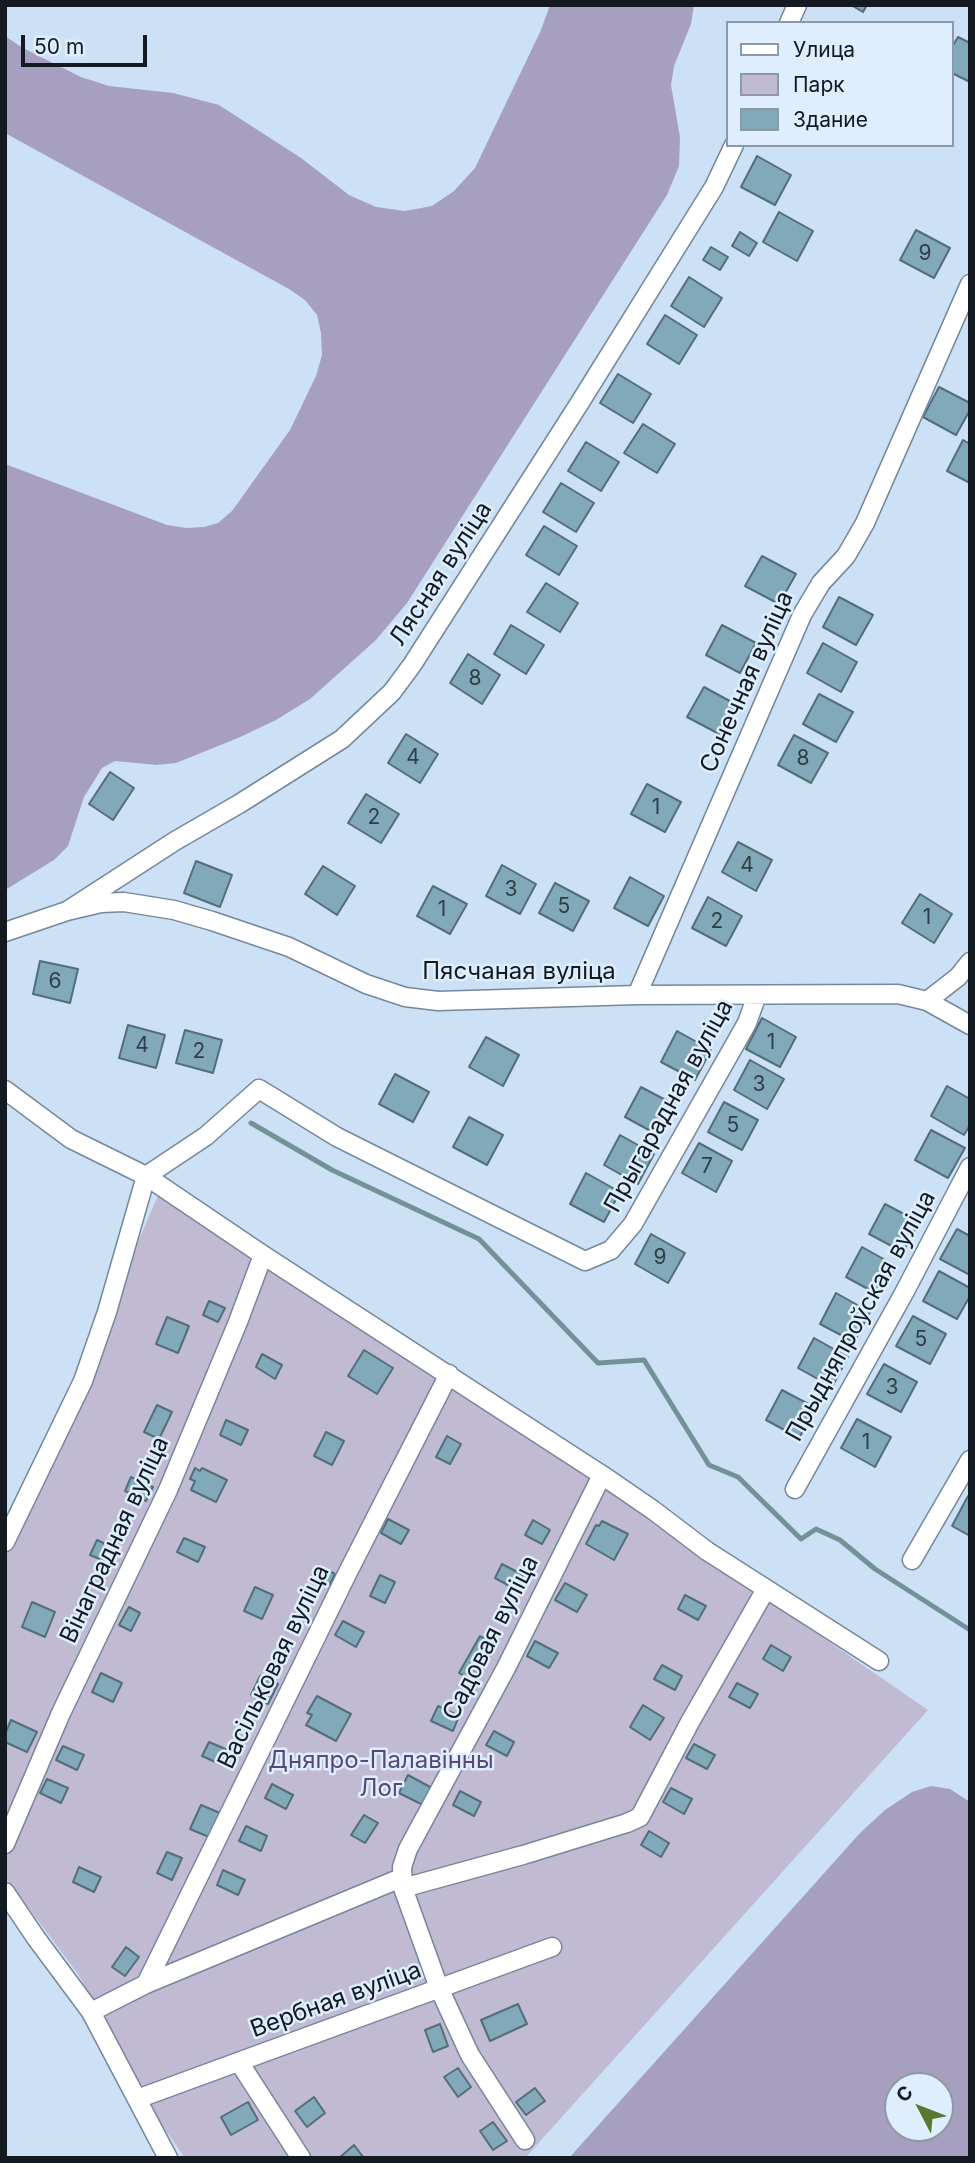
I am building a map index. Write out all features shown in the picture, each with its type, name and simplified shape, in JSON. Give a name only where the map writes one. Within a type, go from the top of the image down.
[{"type":"street","points":[[790,21],[797,5]]},
{"type":"street","name":"Лясная вуліца","points":[[66,911],[342,739],[392,692],[579,404],[713,187],[733,147]]},
{"type":"street","name":"Сонечная вуліца","points":[[637,995],[802,615],[821,583],[846,556],[864,523],[970,284]]},
{"type":"street","name":"Пясчаная вуліца","points":[[5,932],[66,911],[124,902],[174,910],[289,947],[366,984],[416,998],[461,1001],[637,995],[898,995],[927,1001],[970,1025]]},
{"type":"street","points":[[927,1001],[970,962]]},
{"type":"street","name":"Прыгарадная вуліца","points":[[146,1176],[206,1136],[259,1089],[337,1137],[585,1261],[611,1250],[634,1224],[747,1023],[757,995]]},
{"type":"street","points":[[5,1090],[71,1139],[146,1176],[263,1255],[449,1374],[653,1510],[707,1552],[878,1661]]},
{"type":"street","name":"Прыдняпроўская вуліца","points":[[795,1489],[904,1293],[970,1167]]},
{"type":"street","points":[[5,1542],[83,1381],[107,1312],[146,1176]]},
{"type":"street","name":"Вінаградная вуліца","points":[[5,1844],[61,1713],[167,1490],[238,1322],[263,1255]]},
{"type":"street","name":"Васільковая вуліца","points":[[146,1984],[347,1574],[449,1374]]},
{"type":"street","points":[[912,1560],[970,1460]]},
{"type":"street","name":"Садовая вуліца","points":[[402,1883],[402,1867],[408,1849],[506,1668],[602,1475]]},
{"type":"street","points":[[91,2012],[146,1984],[402,1883],[627,1823],[643,1814],[690,1722],[766,1589]]},
{"type":"street","points":[[402,1883],[439,1988],[470,2055],[526,2140]]},
{"type":"street","points":[[5,1892],[91,2012],[168,2158]]},
{"type":"street","name":"Вербная вуліца","points":[[136,2099],[552,1947]]},
{"type":"street","points":[[239,2062],[301,2158]]},
{"type":"green space","name":"Дняпро-Палавінны Лог","points":[[159,1193],[636,1509],[928,1710],[525,2158],[185,2158],[153,2112],[78,1974],[5,1877],[5,1550]]},
{"type":"shaded area","points":[[550,5],[694,5],[691,24],[674,66],[671,85],[680,137],[679,166],[667,195],[407,603],[376,640],[310,699],[276,720],[238,738],[176,763],[157,765],[115,761],[102,768],[84,797],[68,846],[54,860],[5,890],[5,464],[167,525],[186,528],[218,523],[232,511],[290,430],[316,376],[322,355],[317,315],[305,300],[5,133],[5,36],[81,77],[109,86],[173,93],[219,105],[301,158],[349,195],[376,207],[405,211],[432,206],[454,191],[475,168],[541,30]]},
{"type":"shaded area","points":[[931,1786],[950,1789],[970,1802],[970,2158],[569,2158],[860,1833],[885,1810],[912,1792]]},
{"type":"building","points":[[851,5],[867,5],[863,12]]},
{"type":"building","points":[[958,37],[970,43],[970,82],[954,74],[954,44]]},
{"type":"building","points":[[757,156],[791,175],[775,205],[741,187]]},
{"type":"building","points":[[779,212],[813,231],[797,261],[763,242]]},
{"type":"building","points":[[916,230],[950,248],[934,278],[900,260]]},
{"type":"building","points":[[740,232],[757,243],[749,256],[732,246]]},
{"type":"building","points":[[711,247],[728,257],[720,270],[703,260]]},
{"type":"building","points":[[689,277],[722,298],[704,327],[671,306]]},
{"type":"building","points":[[665,315],[697,335],[679,364],[647,344]]},
{"type":"building","points":[[618,374],[651,394],[633,423],[600,403]]},
{"type":"building","points":[[939,387],[970,403],[970,410],[956,435],[923,417]]},
{"type":"building","points":[[643,424],[675,444],[657,473],[624,453]]},
{"type":"building","points":[[963,440],[970,444],[970,483],[947,471]]},
{"type":"building","points":[[586,442],[619,462],[601,491],[568,471]]},
{"type":"building","points":[[561,483],[594,503],[576,532],[543,512]]},
{"type":"building","points":[[544,526],[577,546],[559,575],[526,555]]},
{"type":"building","points":[[762,556],[796,574],[779,604],[745,586]]},
{"type":"building","points":[[546,583],[578,603],[560,632],[527,612]]},
{"type":"building","points":[[839,597],[873,615],[856,645],[823,627]]},
{"type":"building","points":[[511,625],[544,645],[526,674],[494,654]]},
{"type":"building","points":[[722,625],[756,643],[740,673],[706,655]]},
{"type":"building","points":[[823,643],[857,662],[841,692],[807,673]]},
{"type":"building","points":[[468,654],[500,675],[482,704],[450,683]]},
{"type":"building","points":[[704,687],[737,705],[721,735],[687,717]]},
{"type":"building","points":[[819,694],[853,712],[836,742],[803,724]]},
{"type":"building","points":[[406,734],[438,754],[420,783],[388,763]]},
{"type":"building","points":[[794,735],[828,753],[811,783],[778,765]]},
{"type":"building","points":[[110,772],[134,788],[113,820],[89,804]]},
{"type":"building","points":[[647,784],[681,802],[665,832],[631,814]]},
{"type":"building","points":[[366,794],[399,814],[381,843],[348,823]]},
{"type":"building","points":[[738,842],[772,860],[756,891],[722,872]]},
{"type":"building","points":[[196,861],[232,875],[220,907],[184,893]]},
{"type":"building","points":[[502,865],[536,884],[520,914],[486,896]]},
{"type":"building","points":[[323,866],[355,886],[337,915],[305,894]]},
{"type":"building","points":[[630,877],[664,896],[648,926],[614,908]]},
{"type":"building","points":[[555,883],[589,901],[573,931],[539,913]]},
{"type":"building","points":[[433,886],[467,904],[450,934],[417,916]]},
{"type":"building","points":[[920,894],[952,914],[934,943],[902,923]]},
{"type":"building","points":[[708,897],[742,916],[726,946],[692,928]]},
{"type":"building","points":[[40,961],[78,969],[70,1003],[33,994]]},
{"type":"building","points":[[762,1018],[796,1037],[780,1067],[746,1049]]},
{"type":"building","points":[[128,1025],[165,1035],[156,1068],[119,1058]]},
{"type":"building","points":[[185,1030],[222,1040],[213,1073],[176,1063]]},
{"type":"building","points":[[677,1031],[711,1050],[695,1080],[661,1062]]},
{"type":"building","points":[[486,1037],[519,1055],[503,1086],[469,1067]]},
{"type":"building","points":[[750,1060],[784,1079],[767,1109],[734,1090]]},
{"type":"building","points":[[395,1074],[429,1092],[413,1122],[379,1104]]},
{"type":"building","points":[[947,1086],[970,1099],[970,1125],[964,1135],[931,1116]]},
{"type":"building","points":[[641,1087],[675,1105],[658,1135],[625,1117]]},
{"type":"building","points":[[724,1102],[758,1120],[742,1150],[708,1132]]},
{"type":"building","points":[[469,1117],[503,1135],[487,1165],[453,1147]]},
{"type":"building","points":[[931,1130],[965,1148],[948,1178],[915,1160]]},
{"type":"building","points":[[620,1135],[654,1154],[638,1184],[604,1165]]},
{"type":"building","points":[[699,1143],[732,1161],[716,1192],[682,1173]]},
{"type":"building","points":[[586,1173],[620,1192],[604,1222],[570,1204]]},
{"type":"building","points":[[885,1204],[919,1222],[903,1252],[869,1234]]},
{"type":"building","points":[[957,1229],[970,1236],[970,1275],[940,1259]]},
{"type":"building","points":[[651,1234],[685,1253],[668,1283],[635,1264]]},
{"type":"building","points":[[862,1247],[896,1266],[879,1295],[846,1277]]},
{"type":"building","points":[[939,1271],[970,1288],[970,1296],[957,1319],[923,1301]]},
{"type":"building","points":[[836,1293],[870,1312],[854,1342],[820,1324]]},
{"type":"building","points":[[209,1301],[225,1308],[218,1322],[203,1315]]},
{"type":"building","points":[[913,1316],[946,1334],[930,1364],[896,1346]]},
{"type":"building","points":[[167,1317],[189,1326],[178,1353],[156,1344]]},
{"type":"building","points":[[814,1338],[848,1357],[832,1387],[798,1368]]},
{"type":"building","points":[[364,1350],[393,1368],[377,1394],[348,1376]]},
{"type":"building","points":[[262,1354],[282,1365],[275,1379],[256,1367]]},
{"type":"building","points":[[884,1364],[917,1382],[901,1412],[867,1394]]},
{"type":"building","points":[[782,1390],[816,1408],[799,1438],[766,1420]]},
{"type":"building","points":[[157,1405],[172,1412],[159,1439],[144,1432]]},
{"type":"building","points":[[857,1419],[891,1437],[875,1467],[841,1448]]},
{"type":"building","points":[[226,1420],[248,1430],[241,1445],[220,1435]]},
{"type":"building","points":[[326,1432],[344,1441],[332,1465],[314,1456]]},
{"type":"building","points":[[447,1436],[461,1444],[450,1464],[436,1457]]},
{"type":"building","points":[[195,1468],[200,1471],[202,1468],[227,1480],[216,1502],[191,1490],[195,1481],[190,1479]]},
{"type":"building","points":[[131,1477],[153,1487],[146,1501],[125,1491]]},
{"type":"building","points":[[968,1496],[970,1497],[970,1536],[952,1526]]},
{"type":"building","points":[[388,1519],[409,1530],[401,1544],[381,1533]]},
{"type":"building","points":[[533,1520],[550,1530],[542,1544],[525,1535]]},
{"type":"building","points":[[602,1521],[628,1534],[614,1560],[586,1544],[596,1525],[599,1526]]},
{"type":"building","points":[[184,1538],[205,1547],[198,1562],[177,1552]]},
{"type":"building","points":[[97,1540],[118,1550],[112,1564],[90,1555]]},
{"type":"building","points":[[502,1564],[523,1575],[515,1589],[495,1578]]},
{"type":"building","points":[[318,1565],[335,1574],[330,1584],[312,1575]]},
{"type":"building","points":[[380,1575],[395,1582],[385,1603],[370,1596]]},
{"type":"building","points":[[565,1583],[587,1595],[577,1612],[555,1600]]},
{"type":"building","points":[[255,1587],[273,1595],[262,1619],[244,1611]]},
{"type":"building","points":[[685,1595],[706,1606],[698,1620],[678,1609]]},
{"type":"building","points":[[32,1602],[55,1612],[45,1637],[22,1627]]},
{"type":"building","points":[[129,1607],[140,1613],[131,1631],[119,1625]]},
{"type":"building","points":[[343,1621],[364,1632],[356,1647],[335,1635]]},
{"type":"building","points":[[480,1636],[496,1645],[475,1682],[459,1673]]},
{"type":"building","points":[[535,1641],[558,1653],[549,1668],[527,1656]]},
{"type":"building","points":[[771,1645],[791,1657],[783,1671],[763,1659]]},
{"type":"building","points":[[662,1665],[682,1676],[675,1690],[654,1679]]},
{"type":"building","points":[[101,1673],[122,1683],[113,1702],[92,1692]]},
{"type":"building","points":[[260,1676],[278,1684],[268,1704],[251,1695]]},
{"type":"building","points":[[737,1683],[758,1694],[750,1708],[729,1697]]},
{"type":"building","points":[[317,1696],[351,1714],[336,1741],[306,1725],[312,1715],[307,1713]]},
{"type":"building","points":[[643,1705],[664,1718],[650,1740],[630,1727]]},
{"type":"building","points":[[438,1706],[459,1716],[453,1731],[431,1721]]},
{"type":"building","points":[[11,1720],[37,1732],[27,1752],[5,1742],[5,1734]]},
{"type":"building","points":[[494,1731],[514,1742],[507,1756],[486,1745]]},
{"type":"building","points":[[209,1742],[230,1751],[224,1766],[202,1756]]},
{"type":"building","points":[[694,1744],[715,1755],[707,1769],[686,1758]]},
{"type":"building","points":[[63,1746],[84,1755],[77,1770],[56,1760]]},
{"type":"building","points":[[408,1775],[432,1788],[423,1805],[399,1793]]},
{"type":"building","points":[[47,1779],[68,1788],[61,1803],[40,1793]]},
{"type":"building","points":[[272,1784],[293,1795],[286,1809],[265,1798]]},
{"type":"building","points":[[671,1788],[692,1799],[684,1814],[663,1802]]},
{"type":"building","points":[[460,1791],[481,1802],[474,1816],[453,1805]]},
{"type":"building","points":[[201,1805],[220,1813],[209,1837],[190,1829]]},
{"type":"building","points":[[364,1815],[378,1823],[365,1843],[351,1835]]},
{"type":"building","points":[[246,1826],[267,1836],[261,1851],[239,1841]]},
{"type":"building","points":[[649,1831],[669,1843],[661,1857],[641,1845]]},
{"type":"building","points":[[167,1852],[182,1858],[172,1880],[157,1873]]},
{"type":"building","points":[[79,1867],[101,1877],[94,1892],[73,1882]]},
{"type":"building","points":[[223,1870],[245,1880],[238,1895],[217,1885]]},
{"type":"building","points":[[126,1947],[139,1957],[125,1976],[112,1967]]},
{"type":"building","points":[[518,2004],[527,2024],[490,2041],[481,2020]]},
{"type":"building","points":[[440,2024],[448,2046],[433,2052],[425,2030]]},
{"type":"building","points":[[458,2068],[471,2087],[458,2097],[444,2077]]},
{"type":"building","points":[[535,2088],[545,2101],[526,2115],[516,2102]]},
{"type":"building","points":[[314,2097],[325,2113],[307,2127],[295,2111]]},
{"type":"building","points":[[248,2102],[258,2120],[231,2135],[221,2117]]},
{"type":"building","points":[[493,2122],[507,2141],[493,2150],[480,2131]]},
{"type":"building","points":[[354,2145],[364,2158],[339,2158]]},
{"type":"waterway","points":[[251,1123],[332,1170],[479,1239],[598,1363],[644,1360],[709,1465],[738,1477],[801,1539],[816,1529],[840,1540],[875,1569],[970,1630]]}]
